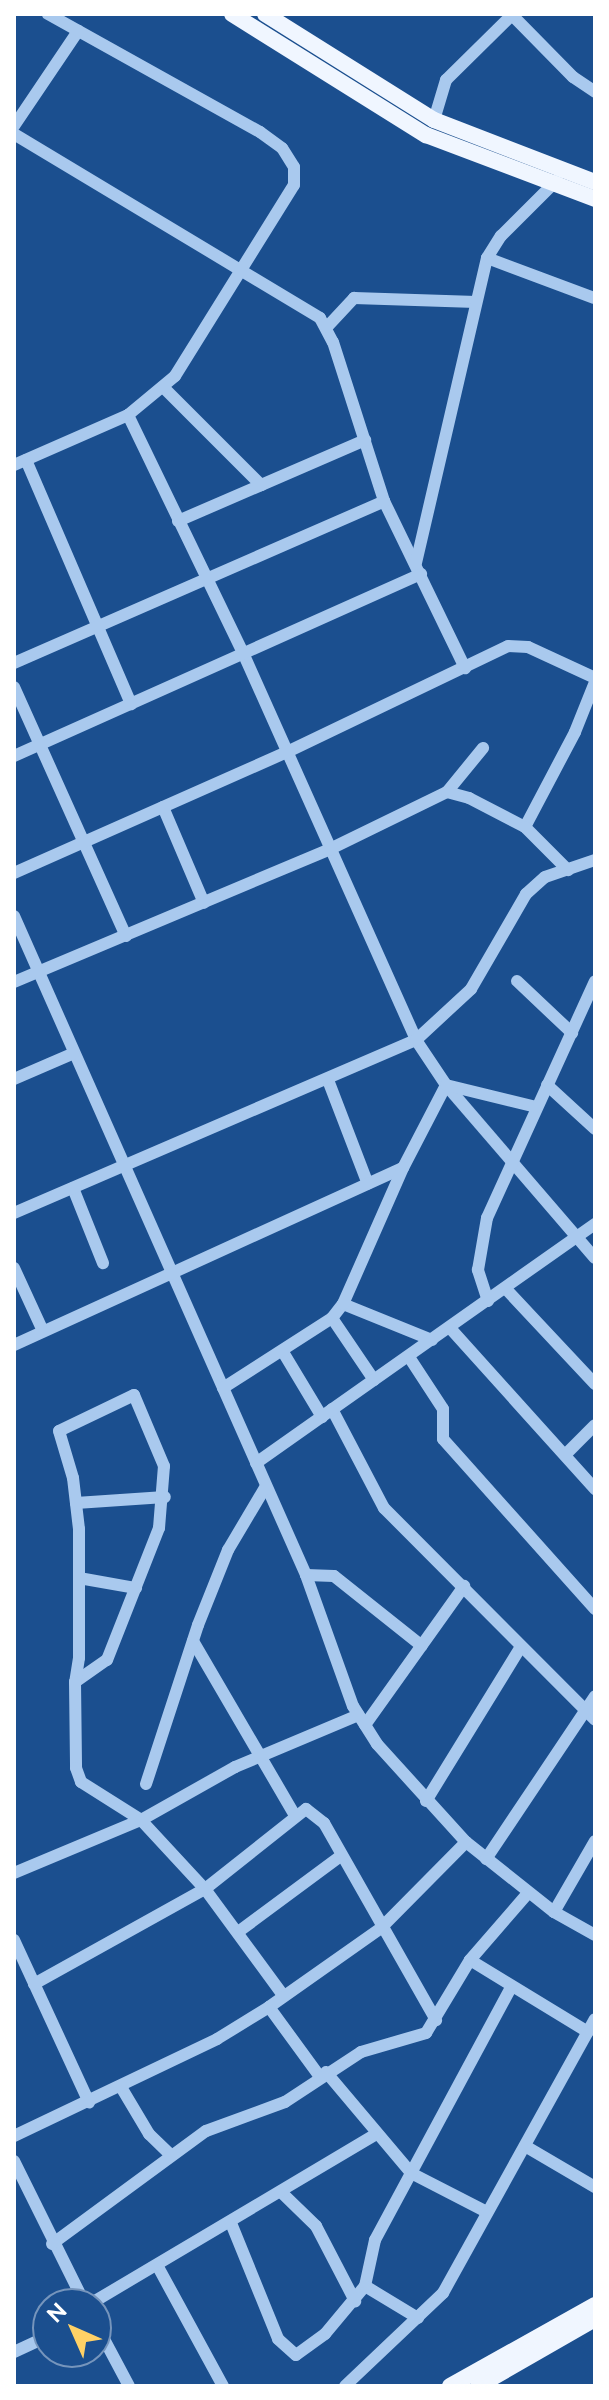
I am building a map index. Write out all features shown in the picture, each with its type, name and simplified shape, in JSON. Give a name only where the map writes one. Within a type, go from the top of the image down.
[{"type":"main road","points":[[232,14],[426,135],[558,177],[595,182]]},
{"type":"main road","points":[[265,14],[434,120],[558,177],[595,199]]},
{"type":"main road","points":[[450,2386],[595,2305]]},
{"type":"main road","points":[[478,2386],[595,2319]]},
{"type":"street","points":[[48,14],[282,148],[294,167],[294,185],[243,269],[163,387],[128,415],[20,462],[131,704]]},
{"type":"street","points":[[434,120],[446,80],[512,14],[573,77],[595,92]]},
{"type":"street","points":[[14,126],[78,31]]},
{"type":"street","points":[[14,134],[243,269],[327,327],[384,501],[465,668]]},
{"type":"street","points":[[418,568],[487,258],[501,236],[558,177]]},
{"type":"street","points":[[487,258],[594,298]]},
{"type":"street","points":[[327,327],[354,298],[476,302]]},
{"type":"street","points":[[163,387],[261,485]]},
{"type":"street","points":[[128,415],[244,655],[328,850],[416,1040],[446,1085],[510,1163],[595,1258]]},
{"type":"street","points":[[178,521],[365,440]]},
{"type":"street","points":[[14,663],[384,501]]},
{"type":"street","points":[[14,756],[244,655],[418,568]]},
{"type":"street","points":[[14,873],[285,753],[508,646],[528,647],[595,680],[575,732],[525,827]]},
{"type":"street","points":[[14,687],[126,936]]},
{"type":"street","points":[[14,982],[328,850],[447,792],[483,748]]},
{"type":"street","points":[[447,792],[469,798],[525,827],[568,870]]},
{"type":"street","points":[[163,807],[204,903]]},
{"type":"street","points":[[14,1213],[416,1040],[471,989],[526,894],[545,877],[595,860]]},
{"type":"street","points":[[14,916],[306,1575],[362,1720],[426,1801],[466,1842],[554,1912],[595,1935]]},
{"type":"street","points":[[517,981],[572,1033]]},
{"type":"street","points":[[488,1301],[478,1270],[478,1247],[510,1163],[595,981]]},
{"type":"street","points":[[14,1079],[74,1053]]},
{"type":"street","points":[[328,1080],[368,1184]]},
{"type":"street","points":[[446,1085],[536,1107]]},
{"type":"street","points":[[223,1388],[332,1318],[343,1304],[403,1168],[446,1085]]},
{"type":"street","points":[[547,1085],[595,1129]]},
{"type":"street","points":[[14,1345],[403,1168]]},
{"type":"street","points":[[73,1188],[103,1263]]},
{"type":"street","points":[[256,1463],[595,1224]]},
{"type":"street","points":[[14,1268],[43,1331]]},
{"type":"street","points":[[506,1289],[595,1384]]},
{"type":"street","points":[[343,1304],[432,1340]]},
{"type":"street","points":[[332,1318],[374,1380]]},
{"type":"street","points":[[450,1328],[595,1489]]},
{"type":"street","points":[[283,1352],[327,1413],[384,1508],[464,1586],[589,1717]]},
{"type":"street","points":[[409,1357],[443,1409],[443,1439],[595,1609]]},
{"type":"street","points":[[75,1682],[107,1660],[159,1528],[165,1497],[164,1466],[134,1395],[59,1431],[76,1503],[79,1578],[75,1682],[76,1768],[81,1782],[141,1820],[205,1889],[283,1995]]},
{"type":"street","points":[[565,1455],[595,1425]]},
{"type":"street","points":[[146,1784],[193,1641],[228,1550],[266,1486]]},
{"type":"street","points":[[76,1503],[165,1497]]},
{"type":"street","points":[[306,1575],[334,1576],[422,1646]]},
{"type":"street","points":[[79,1578],[136,1588]]},
{"type":"street","points":[[14,1873],[141,1820],[259,1758],[362,1720],[422,1646],[464,1586]]},
{"type":"street","points":[[193,1641],[294,1814]]},
{"type":"street","points":[[426,1801],[520,1648]]},
{"type":"street","points":[[486,1859],[589,1717],[595,1696]]},
{"type":"street","points":[[34,1984],[205,1889],[294,1814],[314,1812],[436,2020]]},
{"type":"street","points":[[554,1912],[595,1841]]},
{"type":"street","points":[[14,2136],[121,2087],[269,2007],[381,1928],[466,1842]]},
{"type":"street","points":[[238,1932],[342,1855]]},
{"type":"street","points":[[52,2244],[126,2195],[171,2155],[206,2131],[285,2102],[323,2074],[382,2044],[426,2033],[470,1960],[528,1893]]},
{"type":"street","points":[[14,1940],[89,2102]]},
{"type":"street","points":[[470,1960],[588,2032]]},
{"type":"street","points":[[231,2223],[278,2339],[289,2353],[296,2355],[325,2334],[365,2286],[368,2255],[511,1987]]},
{"type":"street","points":[[269,2007],[375,2135],[411,2173],[487,2212]]},
{"type":"street","points":[[352,2383],[443,2293],[595,2019]]},
{"type":"street","points":[[121,2087],[149,2134],[171,2155]]},
{"type":"street","points":[[112,2290],[231,2223],[375,2135]]},
{"type":"street","points":[[525,2146],[595,2187]]},
{"type":"street","points":[[14,2161],[52,2244],[78,2288]]},
{"type":"street","points":[[281,2192],[316,2226],[355,2301]]},
{"type":"street","points":[[157,2265],[223,2386]]},
{"type":"street","points":[[365,2286],[418,2318]]},
{"type":"street","points":[[112,2354],[129,2386]]}]
